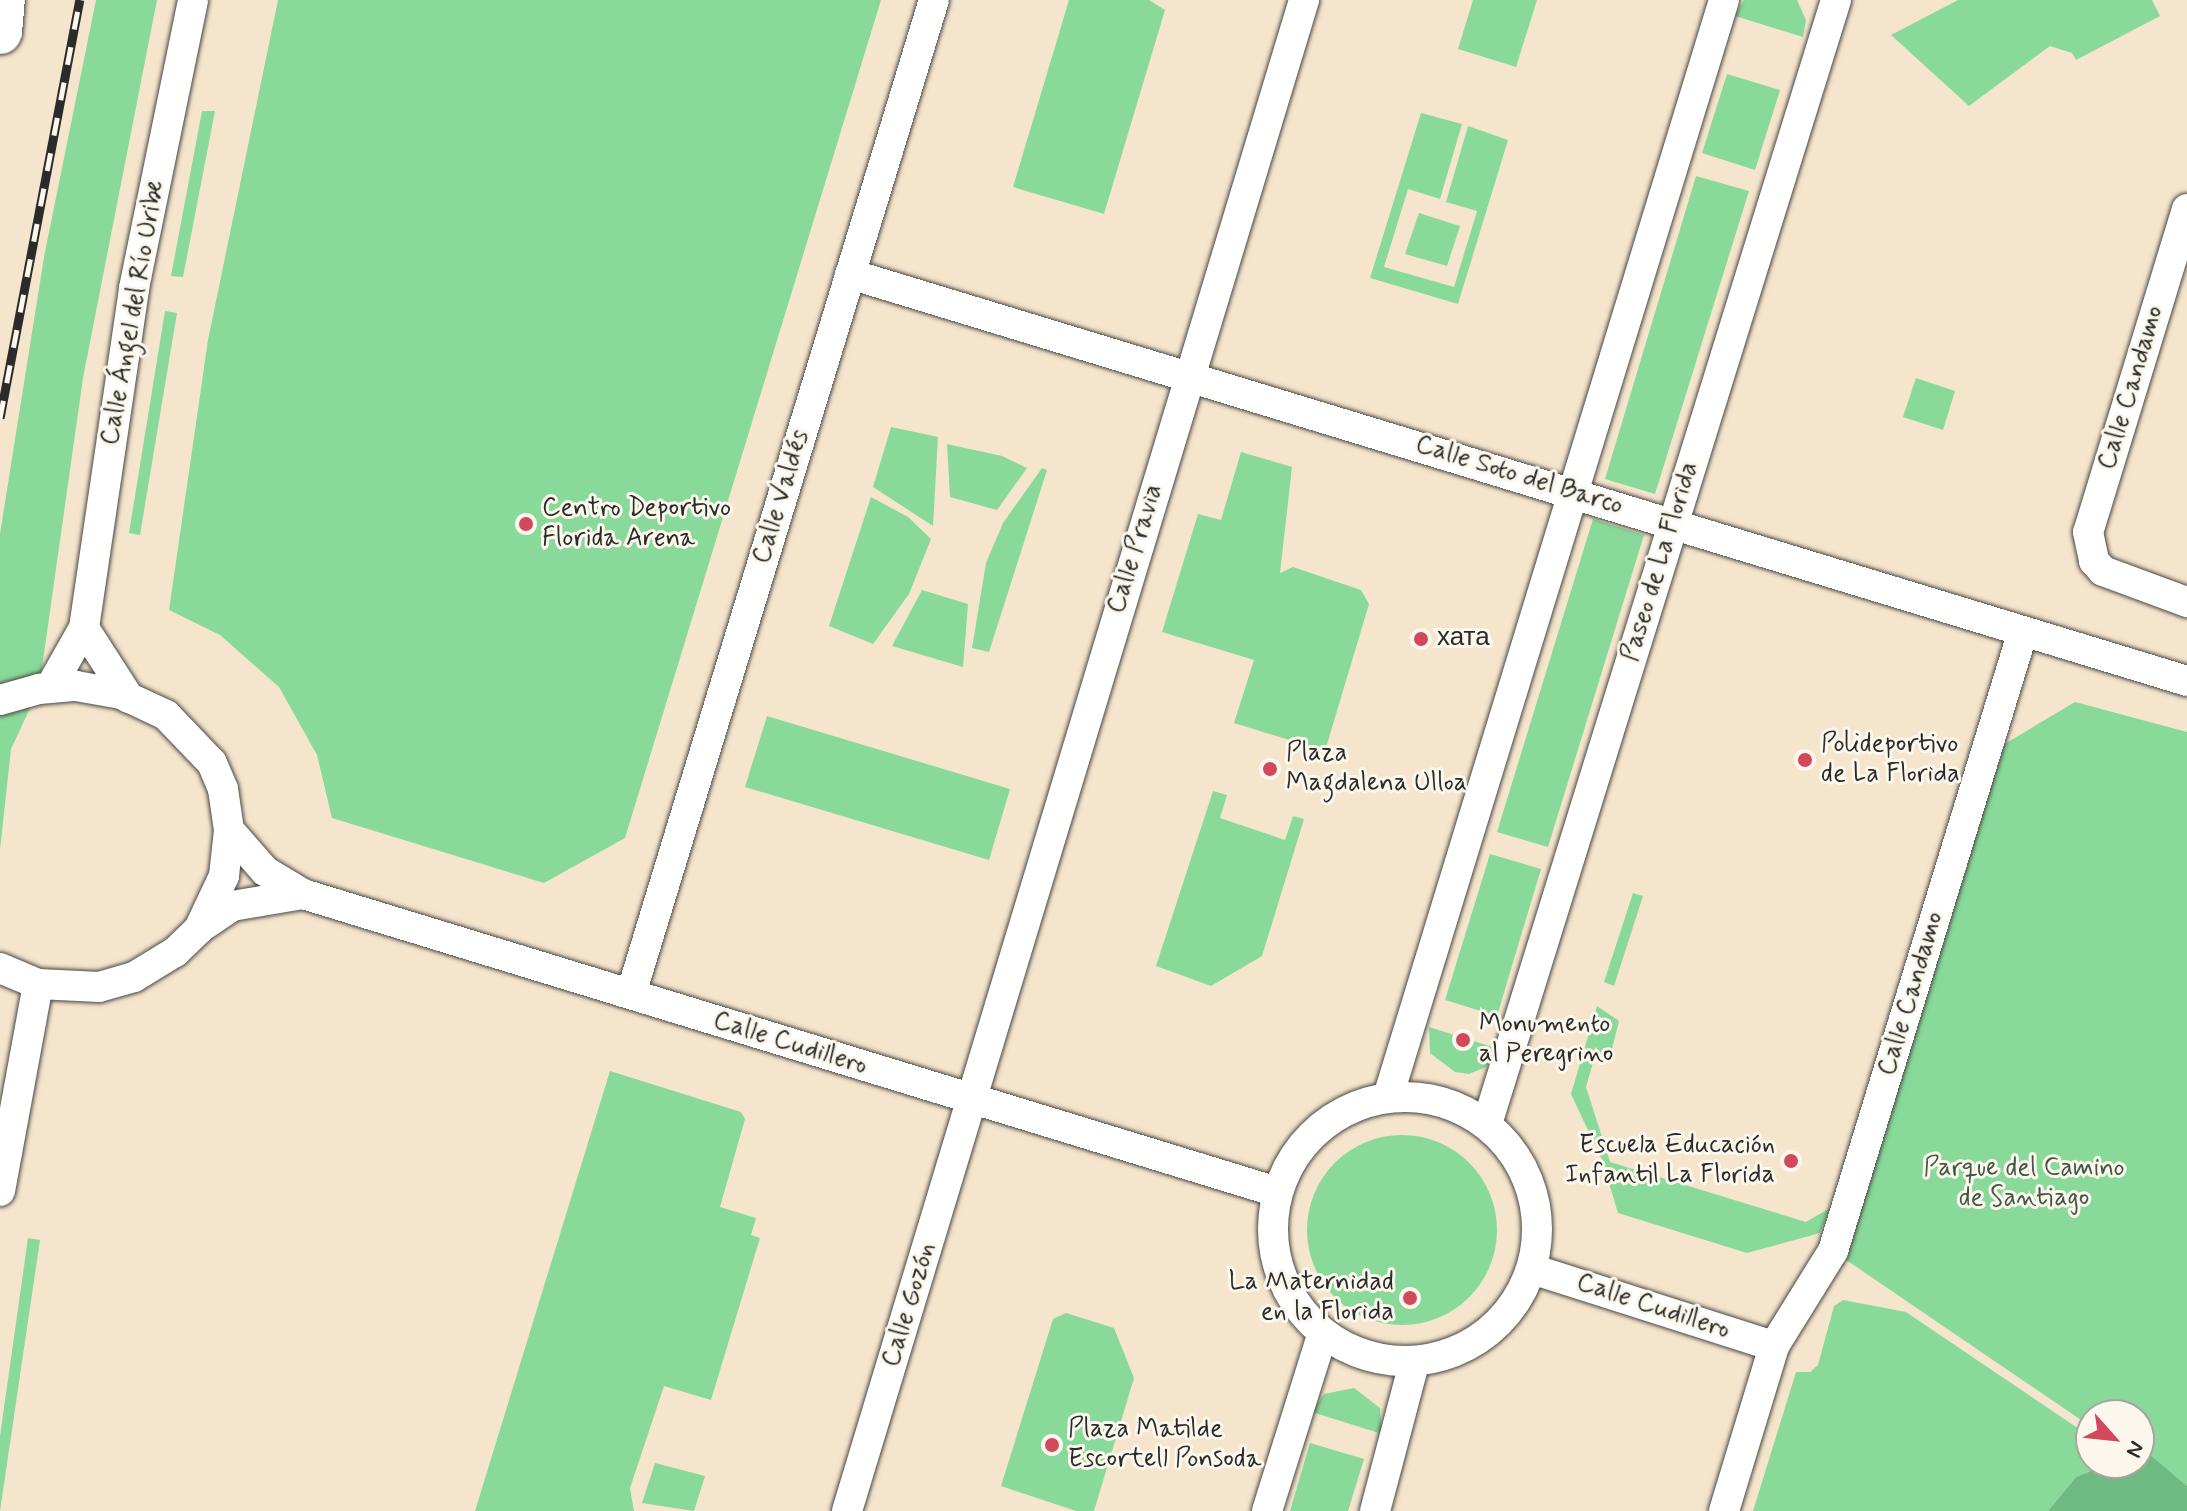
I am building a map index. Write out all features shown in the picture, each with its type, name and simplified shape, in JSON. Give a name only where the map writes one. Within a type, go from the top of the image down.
[{"type":"main road","points":[[0,32],[3,0]]},
{"type":"street","name":"Calle Ángel del Río Uribe","points":[[44,688],[84,628],[134,288],[193,0]]},
{"type":"street","name":"Calle Valdés","points":[[631,994],[934,0]]},
{"type":"street","name":"Calle Pravia","points":[[973,1100],[1187,378],[1304,0]]},
{"type":"street","points":[[1388,1097],[1724,0]]},
{"type":"street","name":"Paseo de La Florida","points":[[1487,1124],[1836,0]]},
{"type":"street","name":"Calle Candamo","points":[[2187,209],[2088,532],[2094,561],[2103,571],[2187,602]]},
{"type":"street","name":"Calle Soto del Barco","points":[[850,274],[1187,378],[1573,491],[2187,681]]},
{"type":"street","points":[[84,628],[129,698]]},
{"type":"street","name":"Calle Candamo","points":[[1724,1511],[1774,1346],[1833,1251],[2023,631]]},
{"type":"street","points":[[0,700],[44,688],[98,689],[129,698],[166,715],[212,763],[223,789],[229,830],[224,876],[199,929]]},
{"type":"street","name":"Calle Cudillero","points":[[229,830],[265,871],[303,894],[1277,1192]]},
{"type":"street","name":"Calle Cudillero","points":[[2,969],[38,984],[99,987],[134,977],[175,952],[199,929],[232,906],[303,894]]},
{"type":"street","points":[[0,1191],[38,984]]},
{"type":"street","points":[[1388,1097],[1440,1100],[1487,1124],[1515,1154],[1532,1190],[1538,1229],[1532,1269],[1507,1316],[1466,1349],[1414,1363],[1366,1358],[1322,1335],[1295,1306],[1278,1270],[1271,1231],[1277,1192],[1300,1146],[1339,1113],[1388,1097]]},
{"type":"street","name":"Calle Gozón","points":[[847,1511],[973,1100]]},
{"type":"street","name":"Calle Cudillero","points":[[1532,1269],[1774,1346]]},
{"type":"street","points":[[1267,1511],[1322,1335]]},
{"type":"street","points":[[1375,1511],[1414,1363]]},
{"type":"green space","points":[[96,0],[157,0],[83,378],[39,689],[11,749],[0,850],[0,534],[44,257]]},
{"type":"green space","points":[[278,0],[881,0],[625,838],[544,883],[332,818],[317,755],[279,687],[220,635],[169,610],[208,340]]},
{"type":"green space","points":[[1069,0],[1149,0],[1165,10],[1104,214],[1013,187]]},
{"type":"green space","points":[[1473,0],[1537,0],[1516,67],[1458,49]]},
{"type":"green space","points":[[1744,0],[1797,0],[1806,20],[1803,37],[1735,16]]},
{"type":"green space","points":[[1958,0],[2152,0],[2160,16],[2076,60],[2072,53],[2050,46],[1969,106],[1891,35]]},
{"type":"green space","points":[[1727,74],[1780,90],[1755,170],[1702,153]]},
{"type":"green space","points":[[202,111],[215,111],[183,277],[171,276]]},
{"type":"green space","points":[[1421,113],[1462,124],[1440,199],[1408,189],[1384,267],[1454,287],[1477,211],[1446,202],[1468,126],[1508,140],[1458,304],[1370,278]]},
{"type":"green space","points":[[1696,176],[1749,191],[1655,494],[1605,479]]},
{"type":"green space","points":[[1419,213],[1460,226],[1447,266],[1405,254]]},
{"type":"green space","points":[[165,311],[177,313],[140,535],[129,533]]},
{"type":"green space","points":[[1916,378],[1955,391],[1943,430],[1903,417]]},
{"type":"green space","points":[[891,427],[938,437],[933,526],[873,487]]},
{"type":"green space","points":[[947,444],[1002,456],[1027,468],[997,510],[950,497]]},
{"type":"green space","points":[[1241,452],[1292,467],[1280,573],[1293,567],[1361,590],[1369,604],[1325,751],[1234,723],[1254,660],[1162,632],[1198,514],[1221,520]]},
{"type":"green space","points":[[1042,468],[1047,470],[989,652],[972,648],[986,563],[1003,523]]},
{"type":"green space","points":[[871,497],[908,517],[931,539],[909,594],[873,644],[829,626]]},
{"type":"green space","points":[[1593,519],[1644,535],[1548,847],[1497,832]]},
{"type":"green space","points":[[922,590],[968,604],[963,667],[892,646]]},
{"type":"green space","name":"Parque del Camino de Santiago","points":[[2075,702],[2187,732],[2187,1486],[2155,1460],[2155,1399],[2075,1399],[2075,1416],[1833,1251],[1986,755]]},
{"type":"green space","points":[[767,716],[1010,789],[989,860],[745,787]]},
{"type":"green space","points":[[1213,791],[1227,795],[1220,818],[1285,840],[1293,816],[1304,819],[1262,956],[1211,986],[1156,966]]},
{"type":"green space","points":[[1490,854],[1541,869],[1497,1016],[1445,1000]]},
{"type":"green space","points":[[1633,893],[1643,896],[1614,986],[1604,982]]},
{"type":"green space","points":[[1597,1006],[1619,1021],[1610,1057],[1596,1052],[1586,1087],[1610,1162],[1806,1222],[1830,1208],[1820,1233],[1747,1253],[1618,1213],[1602,1160],[1571,1094]]},
{"type":"green space","points":[[1429,1027],[1499,1049],[1486,1067],[1469,1074],[1455,1072],[1430,1053]]},
{"type":"green space","points":[[610,1071],[741,1112],[745,1119],[720,1207],[756,1218],[751,1235],[760,1238],[711,1400],[664,1386],[630,1488],[634,1511],[475,1511]]},
{"type":"green space","points":[[1402,1135],[1438,1142],[1469,1163],[1490,1194],[1497,1230],[1490,1266],[1469,1297],[1438,1318],[1402,1325],[1366,1318],[1335,1297],[1314,1266],[1307,1230],[1314,1194],[1335,1163],[1366,1142]]},
{"type":"green space","points":[[28,1238],[40,1240],[0,1511],[0,1436]]},
{"type":"green space","points":[[1843,1300],[1906,1312],[2075,1426],[2075,1478],[2048,1511],[1753,1511],[1796,1372],[1810,1372],[1818,1365],[1834,1306]]},
{"type":"green space","name":"Plaza Matilde Escortell Ponsoda","points":[[1066,1313],[1114,1328],[1134,1378],[1094,1511],[1076,1511],[1001,1486],[1053,1319]]},
{"type":"green space","points":[[1354,1388],[1380,1408],[1382,1434],[1312,1412],[1324,1394]]},
{"type":"green space","points":[[1310,1443],[1364,1459],[1348,1511],[1290,1511]]},
{"type":"green space","points":[[2155,1459],[2187,1486],[2187,1511],[2048,1511],[2075,1478],[2155,1479]]},
{"type":"green space","points":[[655,1463],[705,1476],[694,1511],[642,1503]]},
{"type":"railway","points":[[0,418],[80,0]]},
{"type":"place","name":"Centro Deportivo Florida Arena","points":[[526,524]]},
{"type":"place","name":"хата","points":[[1421,639]]},
{"type":"place","name":"Polideportivo de La Florida","points":[[1805,760]]},
{"type":"place","name":"Plaza Magdalena Ulloa","points":[[1270,769]]},
{"type":"place","name":"Monumento al Peregrino","points":[[1463,1040]]},
{"type":"place","name":"Escuela Educación Infantil La Florida","points":[[1791,1161]]},
{"type":"place","name":"La Maternidad en la Florida","points":[[1410,1298]]},
{"type":"place","name":"Plaza Matilde Escortell Ponsoda","points":[[1052,1445]]}]
